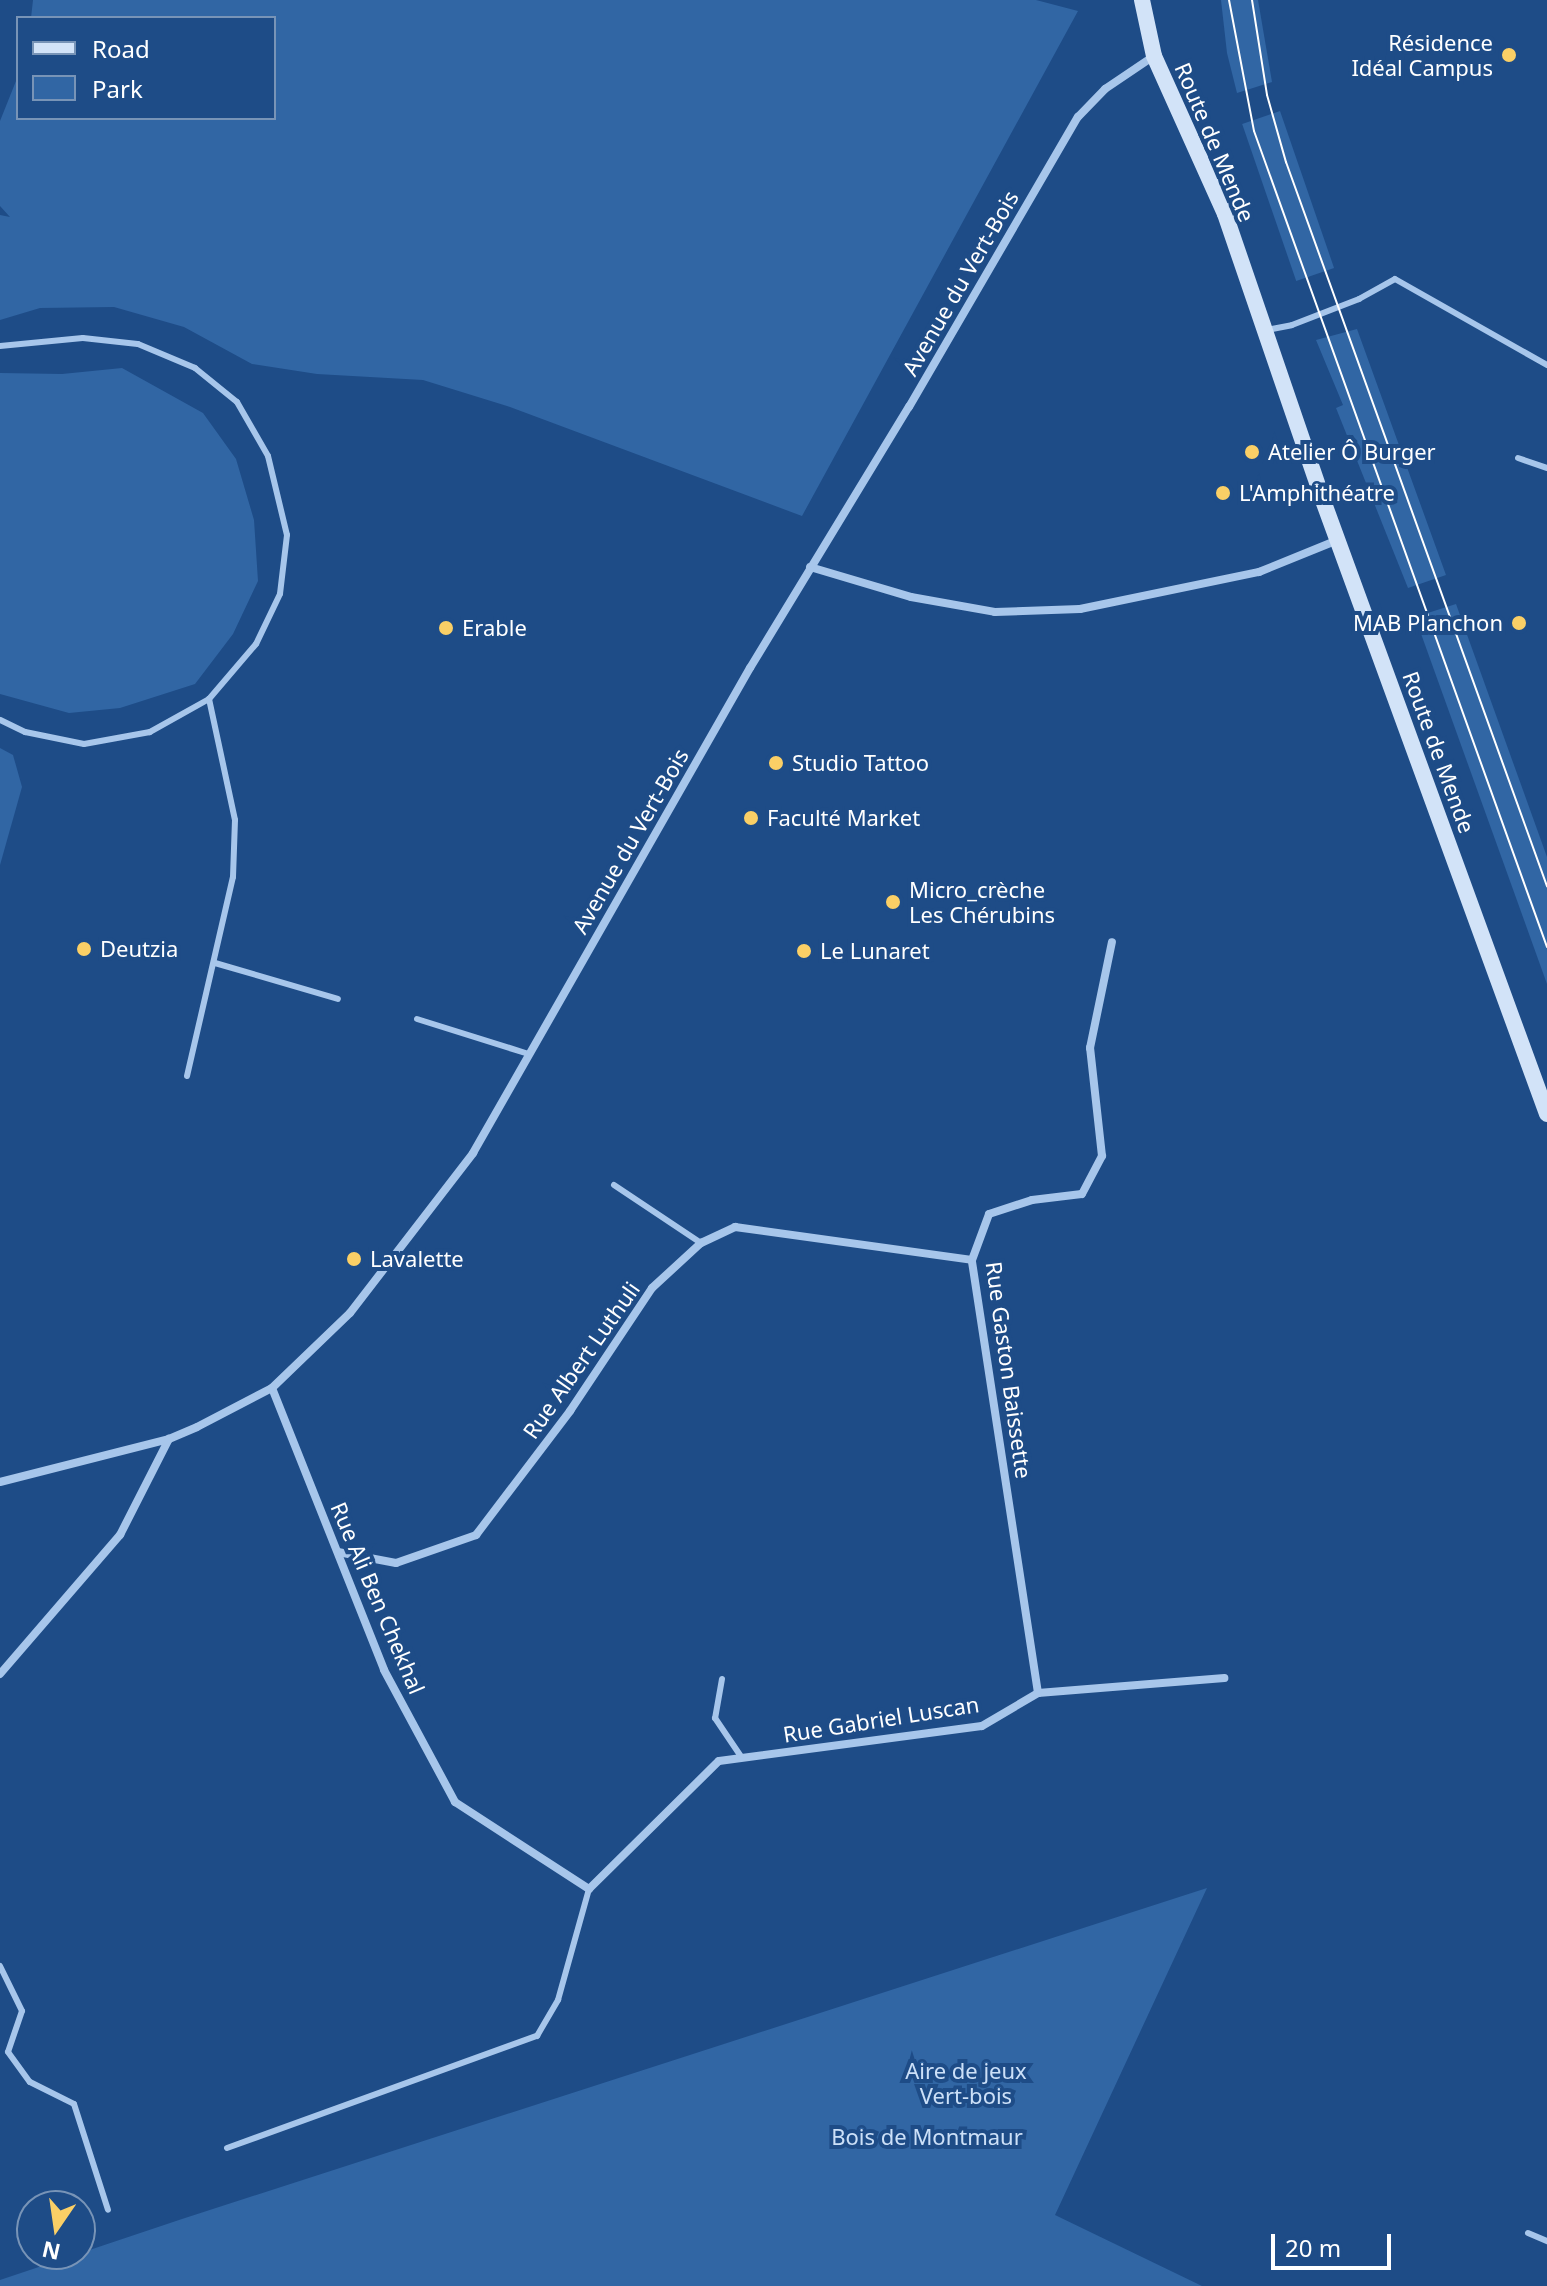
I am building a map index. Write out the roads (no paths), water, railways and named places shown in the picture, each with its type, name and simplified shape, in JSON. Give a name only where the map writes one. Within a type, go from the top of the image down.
[{"type":"main road","name":"Route de Mende","points":[[1142,0],[1154,56],[1225,214],[1263,331],[1547,1114]]},
{"type":"street","name":"Avenue du Vert-Bois","points":[[0,1482],[169,1439],[272,1388],[350,1313],[473,1153],[810,567],[909,407],[1078,117],[1105,89],[1154,56]]},
{"type":"street","points":[[810,567],[911,597],[995,612],[1080,609],[1259,572],[1338,539]]},
{"type":"street","name":"Rue Gaston Baissette","points":[[1038,1693],[972,1260],[989,1214],[1032,1200],[1082,1194],[1102,1156],[1090,1048],[1112,942]]},
{"type":"street","name":"Rue Albert Luthuli","points":[[338,1552],[396,1563],[476,1535],[570,1411],[652,1288],[701,1243],[735,1227],[972,1260]]},
{"type":"street","name":"Rue Ali Ben Chekhal","points":[[272,1388],[384,1670],[455,1802],[589,1889]]},
{"type":"street","points":[[0,1674],[120,1535],[169,1439]]},
{"type":"street","name":"Rue Gabriel Luscan","points":[[589,1889],[719,1761],[982,1726],[1038,1693],[1224,1678]]},
{"type":"lane","points":[[1263,331],[1292,325],[1349,303],[1395,279],[1547,365]]},
{"type":"lane","points":[[0,346],[83,338],[138,344],[195,368],[237,402],[268,456],[287,535],[280,594],[256,644],[209,699],[150,732],[84,744],[25,732],[0,720]]},
{"type":"lane","points":[[1518,458],[1547,468]]},
{"type":"lane","points":[[187,1076],[233,877],[235,820],[209,699]]},
{"type":"lane","points":[[215,963],[338,999]]},
{"type":"lane","points":[[417,1019],[529,1054]]},
{"type":"lane","points":[[614,1185],[701,1243]]},
{"type":"lane","points":[[722,1679],[715,1718],[742,1758]]},
{"type":"lane","points":[[227,2148],[537,2036],[558,2000],[589,1889]]},
{"type":"lane","points":[[0,1966],[22,2011],[8,2052],[0,2060]]},
{"type":"lane","points":[[8,2052],[30,2082],[74,2104],[108,2210]]},
{"type":"lane","points":[[1528,2233],[1547,2241]]},
{"type":"tram line","points":[[1229,0],[1254,131],[1547,947]]},
{"type":"tram line","points":[[1252,0],[1267,95],[1286,162],[1547,886]]},
{"type":"place","name":"Résidence Idéal Campus","points":[[1509,55]]},
{"type":"place","name":"Atelier Ô Burger","points":[[1252,452]]},
{"type":"place","name":"L'Amphithéatre","points":[[1223,493]]},
{"type":"place","name":"MAB Planchon","points":[[1519,623]]},
{"type":"place","name":"Erable","points":[[446,628]]},
{"type":"place","name":"Studio Tattoo","points":[[776,763]]},
{"type":"place","name":"Faculté Market","points":[[751,818]]},
{"type":"place","name":"Micro_crèche Les Chérubins","points":[[893,902]]},
{"type":"place","name":"Deutzia","points":[[84,949]]},
{"type":"place","name":"Le Lunaret","points":[[804,951]]},
{"type":"place","name":"Lavalette","points":[[354,1259]]},
{"type":"park label","name":"Aire de jeux Vert-bois","points":[[966,2082]]},
{"type":"park label","name":"Bois de Montmaur","points":[[927,2137]]}]
